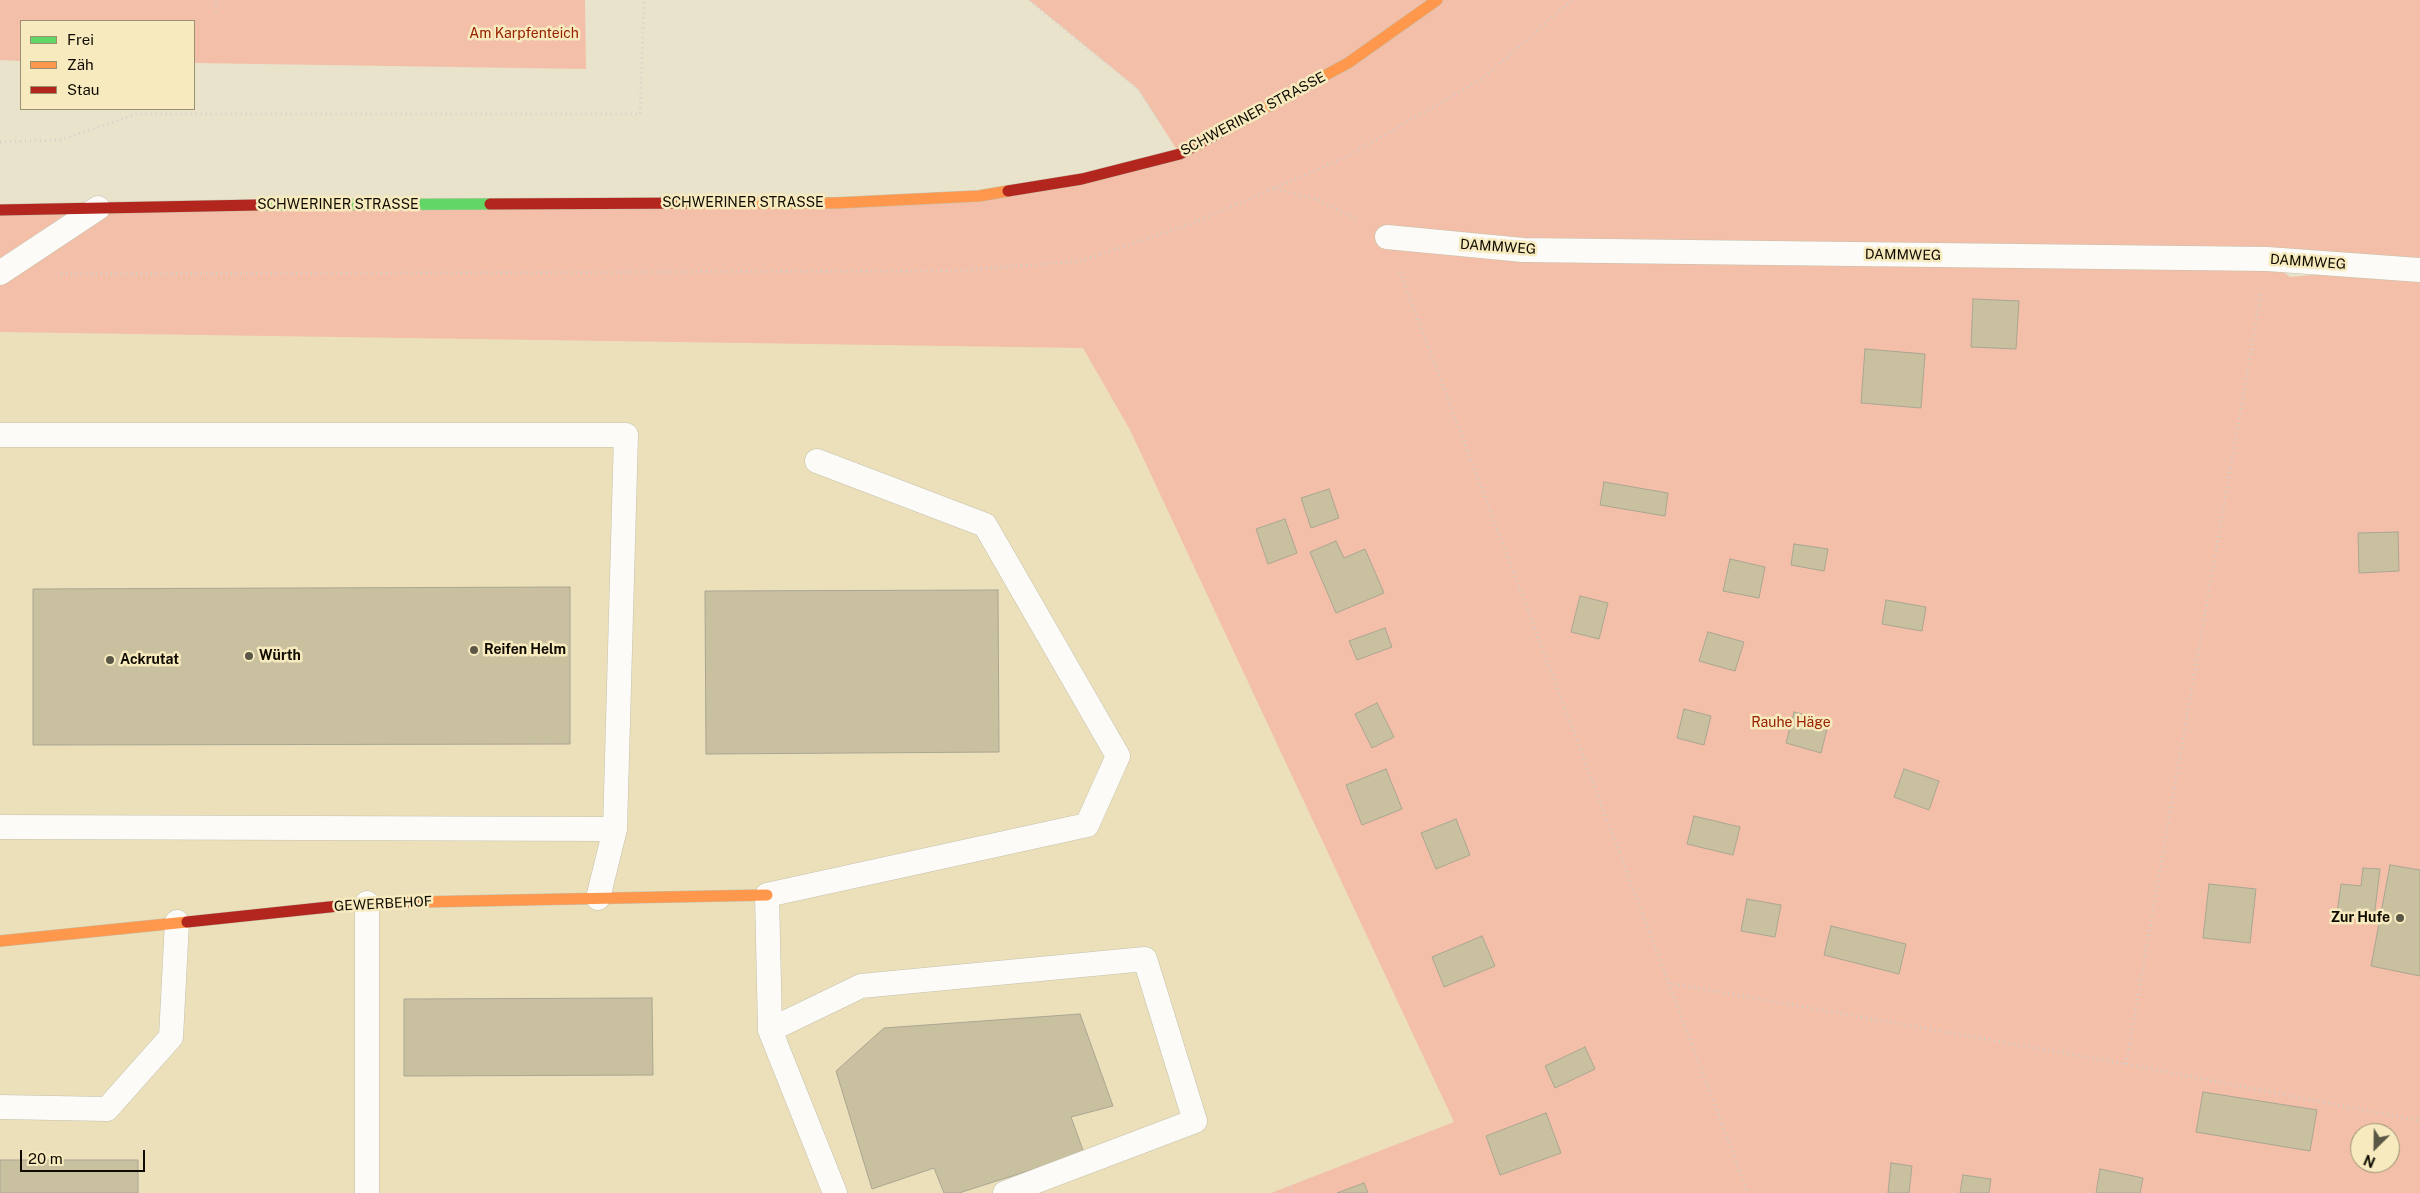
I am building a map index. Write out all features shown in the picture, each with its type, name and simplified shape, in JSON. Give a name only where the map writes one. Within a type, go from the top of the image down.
[{"type":"main road","name":"SCHWERINER STRASSE","points":[[0,210],[317,204],[836,203],[979,196],[1082,179],[1180,154],[1348,64],[1437,0]]},
{"type":"main road","name":"GEWERBEHOF","points":[[0,941],[367,903],[767,894]]},
{"type":"lane","points":[[0,273],[98,208]]},
{"type":"lane","name":"DAMMWEG","points":[[1387,237],[1523,250],[2267,259],[2420,270]]},
{"type":"lane","points":[[0,435],[626,435],[615,829],[598,898]]},
{"type":"lane","points":[[817,461],[985,525],[1118,756],[1088,825],[767,894],[770,1030],[835,1193]]},
{"type":"lane","points":[[0,826],[615,829]]},
{"type":"lane","points":[[367,903],[367,1193]]},
{"type":"lane","points":[[0,1107],[107,1108],[171,1037],[177,922]]},
{"type":"lane","points":[[770,1030],[861,986],[1144,959],[1195,1122],[1005,1193]]},
{"type":"path","points":[[216,0],[216,12]]},
{"type":"path","points":[[0,142],[60,140],[136,114],[640,114],[644,0]]},
{"type":"path","points":[[1029,0],[1138,89],[1180,154]]},
{"type":"path","points":[[1275,189],[1316,199],[1387,237],[1748,1193]]},
{"type":"path","points":[[2126,1064],[2267,259]]},
{"type":"path","points":[[1669,984],[2126,1064],[2420,1121]]},
{"type":"path","points":[[1290,1186],[1292,1193]]},
{"type":"shaded area","points":[[0,324],[1083,348],[1130,430],[1454,1122],[1271,1193],[0,1193]]},
{"type":"green space","name":"Am Karpfenteich","points":[[0,0],[585,0],[586,69],[195,63],[195,20],[20,20],[20,61],[0,60]]},
{"type":"green space","name":"Rauhe Häge","points":[[1029,0],[2420,0],[2420,1193],[1271,1193],[1454,1122],[1130,430],[1083,348],[0,332],[0,210],[979,196],[1179,153],[1138,89]],"holes":[[[2268,259],[2388,268],[2290,277]]]},
{"type":"building","points":[[1973,299],[2019,301],[2016,349],[1971,347]]},
{"type":"building","points":[[1865,349],[1925,354],[1921,408],[1861,403]]},
{"type":"building","points":[[1604,482],[1668,493],[1665,516],[1600,505]]},
{"type":"building","points":[[1329,489],[1339,518],[1311,528],[1301,498]]},
{"type":"building","points":[[1285,519],[1297,553],[1268,564],[1256,529]]},
{"type":"building","points":[[2398,532],[2399,571],[2359,573],[2358,533]]},
{"type":"building","points":[[1336,541],[1344,558],[1365,549],[1384,593],[1336,613],[1310,552]]},
{"type":"building","points":[[1794,544],[1828,549],[1824,571],[1791,565]]},
{"type":"building","points":[[1730,559],[1765,567],[1759,598],[1723,591]]},
{"type":"building","points":[[570,587],[570,744],[33,745],[33,589]]},
{"type":"building","points":[[998,590],[999,752],[706,754],[705,591]]},
{"type":"building","points":[[1580,596],[1608,603],[1599,639],[1571,632]]},
{"type":"building","points":[[1886,600],[1926,607],[1922,631],[1882,624]]},
{"type":"building","points":[[1385,628],[1392,647],[1357,660],[1349,641]]},
{"type":"building","points":[[1708,632],[1744,642],[1735,671],[1699,661]]},
{"type":"building","points":[[1377,703],[1394,737],[1372,748],[1355,714]]},
{"type":"building","points":[[1684,709],[1711,716],[1704,745],[1677,738]]},
{"type":"building","points":[[1794,712],[1829,721],[1821,753],[1786,743]]},
{"type":"building","points":[[1386,769],[1402,809],[1362,825],[1346,785]]},
{"type":"building","points":[[1904,769],[1939,781],[1929,810],[1894,797]]},
{"type":"building","points":[[1694,816],[1740,827],[1733,855],[1687,844]]},
{"type":"building","points":[[1456,819],[1470,855],[1436,869],[1421,833]]},
{"type":"building","name":"Zur Hufe","points":[[2390,865],[2420,870],[2420,976],[2371,966]]},
{"type":"building","points":[[2363,868],[2380,869],[2374,918],[2337,914],[2341,884],[2361,886]]},
{"type":"building","points":[[2209,884],[2256,889],[2250,943],[2203,938]]},
{"type":"building","points":[[1747,899],[1781,905],[1775,937],[1741,931]]},
{"type":"building","points":[[1831,926],[1906,944],[1899,974],[1824,955]]},
{"type":"building","points":[[1482,936],[1495,966],[1444,987],[1432,957]]},
{"type":"building","points":[[652,998],[653,1075],[404,1076],[404,999]]},
{"type":"building","points":[[1080,1014],[1113,1106],[1071,1117],[1084,1153],[959,1193],[944,1193],[934,1168],[872,1189],[836,1071],[884,1028]]},
{"type":"building","points":[[1585,1047],[1595,1069],[1555,1088],[1545,1066]]},
{"type":"building","points":[[2203,1092],[2317,1110],[2310,1151],[2196,1132]]},
{"type":"building","points":[[1546,1113],[1561,1153],[1500,1175],[1486,1136]]},
{"type":"building","points":[[0,1160],[138,1160],[138,1193],[0,1193]]},
{"type":"building","points":[[1891,1163],[1912,1166],[1909,1193],[1888,1193]]},
{"type":"building","points":[[2100,1169],[2143,1178],[2140,1193],[2096,1193]]},
{"type":"building","points":[[1963,1175],[1991,1179],[1989,1193],[1960,1193]]},
{"type":"building","points":[[1364,1183],[1368,1193],[1337,1193]]},
{"type":"traffic: fast","points":[[258,205],[490,204]]},
{"type":"traffic: slow","points":[[1226,129],[1348,63],[1437,0]]},
{"type":"traffic: slow","points":[[705,203],[836,203],[979,196],[1008,191]]},
{"type":"traffic: slow","points":[[419,902],[767,895]]},
{"type":"traffic: slow","points":[[0,941],[187,922]]},
{"type":"traffic: jam","points":[[1008,191],[1082,179],[1180,154],[1226,129]]},
{"type":"traffic: jam","points":[[490,204],[705,203]]},
{"type":"traffic: jam","points":[[0,210],[258,205]]},
{"type":"traffic: jam","points":[[187,922],[367,903],[419,902]]},
{"type":"place","name":"Reifen Helm","points":[[474,650]]},
{"type":"place","name":"Würth","points":[[249,656]]},
{"type":"place","name":"Ackrutat","points":[[110,660]]},
{"type":"place","name":"Zur Hufe","points":[[2400,918]]}]
